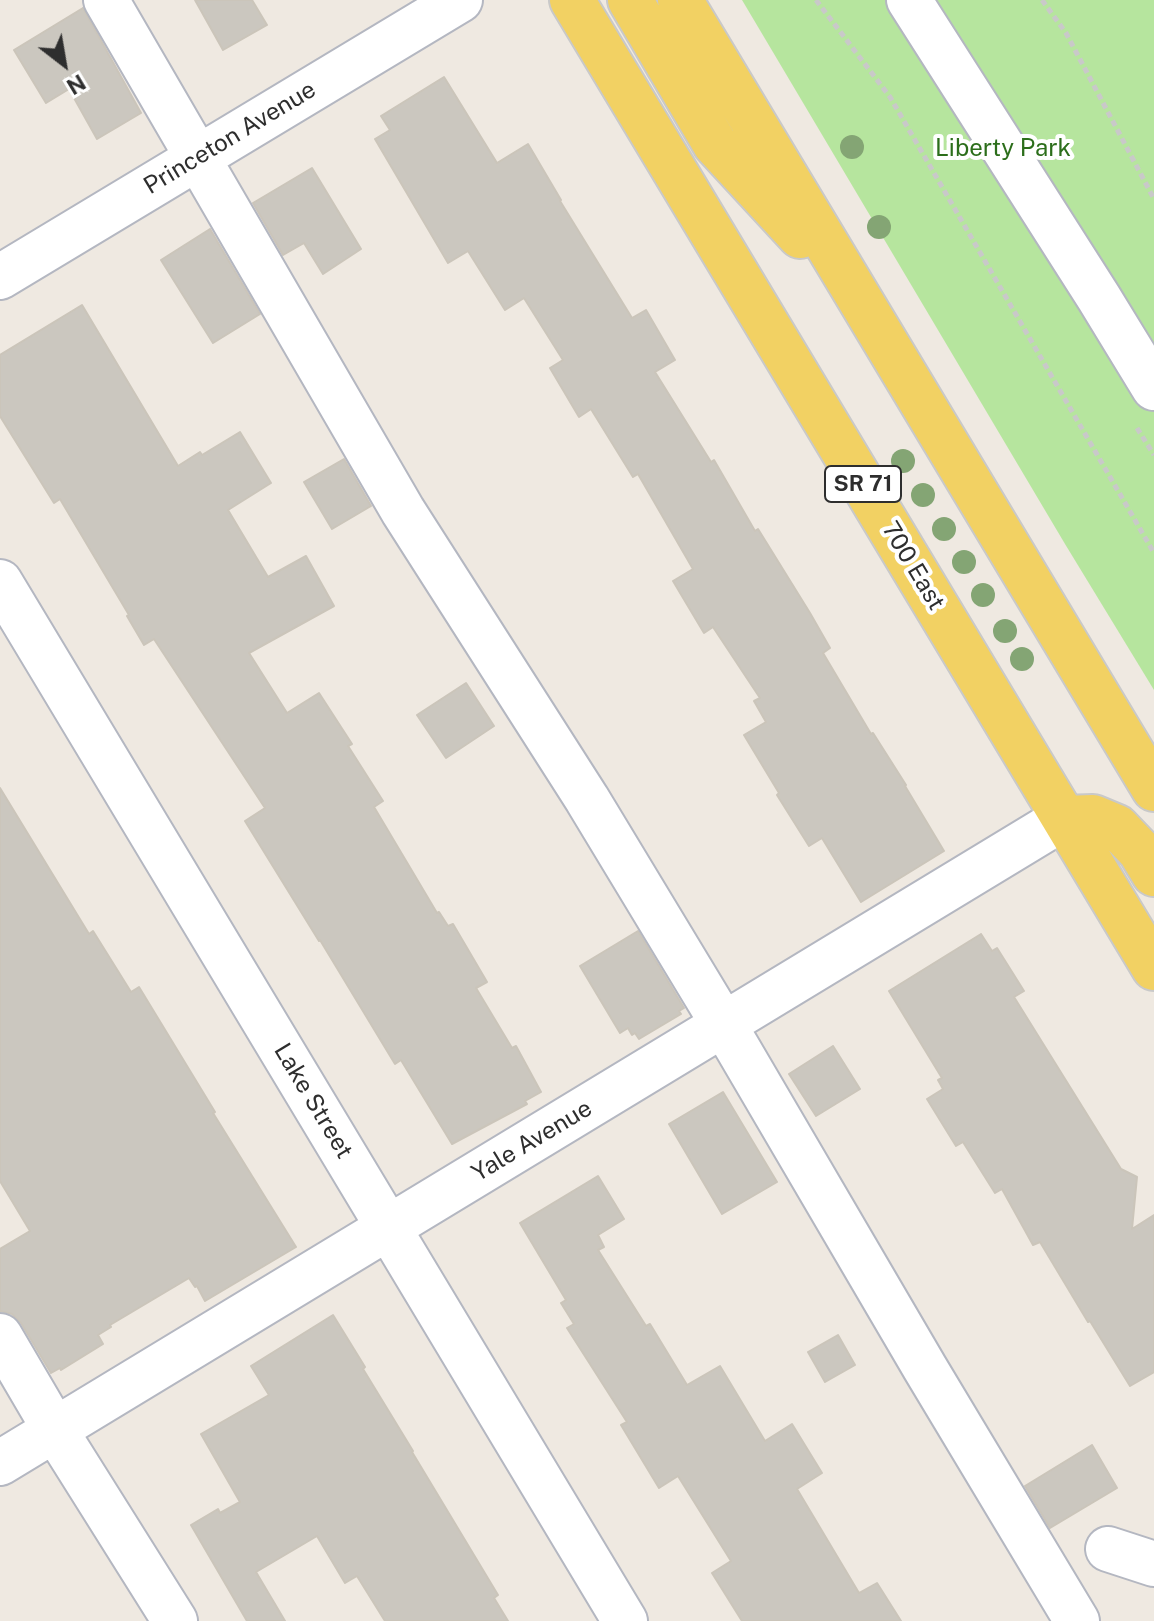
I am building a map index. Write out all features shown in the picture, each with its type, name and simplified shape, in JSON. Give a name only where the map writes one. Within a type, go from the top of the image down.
[{"type":"main road","name":"700 East","points":[[572,0],[1154,968]]},
{"type":"main road","points":[[630,0],[715,144],[866,309]]},
{"type":"main road","points":[[680,0],[1154,789]]},
{"type":"main road","points":[[1064,818],[1093,817],[1117,827],[1140,851],[1154,874]]},
{"type":"street","points":[[106,0],[403,511],[587,799],[1077,1621]]},
{"type":"street","name":"Princeton Avenue","points":[[0,277],[460,0]]},
{"type":"street","points":[[909,0],[1154,388]]},
{"type":"street","name":"Lake Street","points":[[0,582],[625,1621]]},
{"type":"street","name":"Yale Avenue","points":[[0,1463],[1064,818]]},
{"type":"street","points":[[0,1336],[175,1621]]},
{"type":"street","points":[[1108,1549],[1154,1564]]},
{"type":"path","points":[[816,0],[890,97],[1154,553]]},
{"type":"path","points":[[1042,0],[1066,33],[1154,199]]},
{"type":"green space","name":"Liberty Park","points":[[742,0],[1154,0],[1154,690],[1065,544]]},
{"type":"building","points":[[195,0],[252,0],[267,25],[223,50]]},
{"type":"building","points":[[83,8],[141,113],[97,139],[69,89],[46,103],[14,50]]},
{"type":"building","points":[[444,77],[497,163],[528,144],[632,318],[646,310],[675,360],[655,372],[810,613],[830,648],[823,653],[944,851],[861,902],[822,838],[809,846],[744,735],[766,722],[754,701],[760,698],[713,627],[704,633],[673,581],[693,569],[638,474],[633,477],[591,409],[579,417],[550,368],[563,360],[524,298],[505,310],[468,251],[448,263],[375,139],[390,130],[381,116]]},
{"type":"building","points":[[312,168],[361,249],[323,274],[304,243],[283,255],[253,203]]},
{"type":"building","points":[[210,229],[260,314],[213,343],[161,260]]},
{"type":"building","points":[[82,305],[178,466],[240,432],[271,483],[228,510],[268,577],[306,556],[334,606],[249,653],[287,713],[319,693],[383,801],[374,807],[437,913],[448,926],[453,924],[487,982],[476,988],[512,1048],[516,1046],[541,1092],[525,1101],[527,1104],[452,1144],[401,1060],[395,1064],[245,821],[265,808],[154,639],[144,645],[60,499],[54,503],[0,416],[0,355]]},
{"type":"building","points":[[344,459],[371,506],[332,529],[304,482]]},
{"type":"building","points":[[466,683],[494,726],[446,758],[417,715]]},
{"type":"building","points":[[0,788],[89,934],[93,931],[131,992],[139,987],[296,1247],[205,1301],[189,1278],[110,1325],[98,1335],[103,1344],[51,1373],[21,1323],[12,1314],[0,1311],[0,1249],[30,1231],[0,1181]]},
{"type":"building","points":[[638,931],[684,1008],[679,1011],[681,1014],[639,1039],[628,1028],[620,1033],[580,966]]},
{"type":"building","points":[[981,934],[992,951],[997,948],[1024,991],[1014,997],[1121,1169],[1137,1177],[1132,1229],[1154,1215],[1154,1372],[1130,1386],[1040,1242],[1033,1245],[1002,1189],[995,1193],[963,1142],[956,1146],[927,1099],[943,1089],[938,1080],[942,1078],[889,991]]},
{"type":"building","points":[[833,1046],[860,1089],[816,1116],[789,1074]]},
{"type":"building","points":[[723,1092],[777,1182],[722,1214],[669,1124]]},
{"type":"building","points":[[598,1176],[624,1219],[598,1235],[604,1247],[598,1250],[646,1326],[650,1324],[687,1385],[720,1366],[765,1441],[792,1424],[822,1473],[797,1489],[859,1593],[877,1583],[901,1621],[742,1621],[712,1573],[731,1561],[678,1476],[659,1488],[621,1425],[627,1422],[567,1328],[574,1324],[561,1303],[566,1300],[520,1223]]},
{"type":"building","points":[[333,1315],[498,1595],[494,1598],[508,1621],[385,1621],[357,1576],[345,1583],[317,1536],[256,1572],[285,1621],[247,1621],[191,1525],[218,1509],[220,1513],[240,1502],[201,1434],[269,1395],[251,1366]]},
{"type":"building","points":[[838,1335],[855,1365],[825,1382],[808,1352]]},
{"type":"building","points":[[1092,1445],[1117,1488],[1050,1528],[1025,1486]]}]
